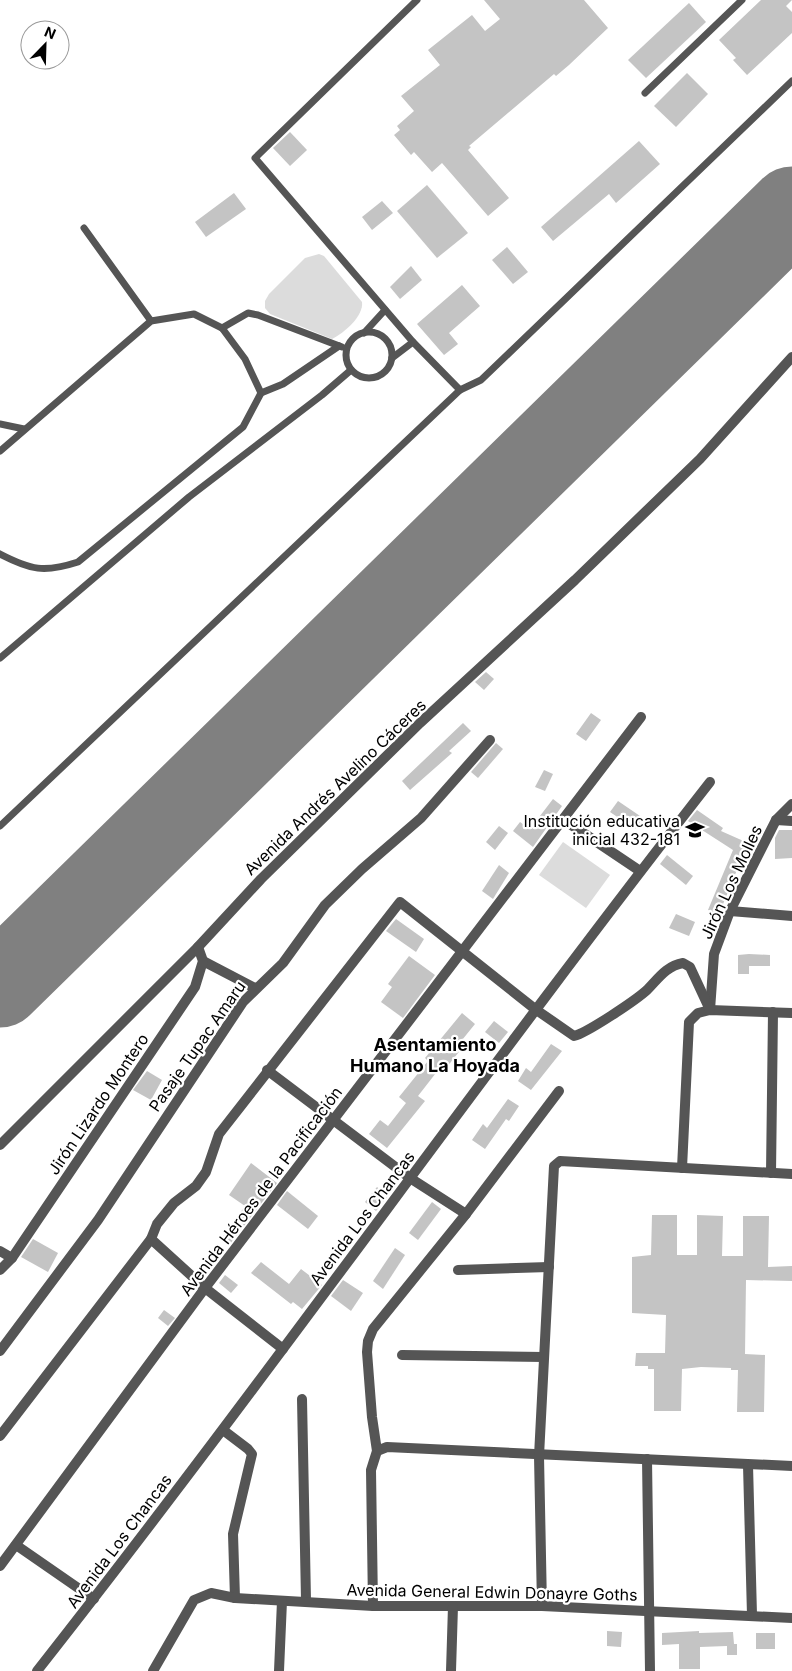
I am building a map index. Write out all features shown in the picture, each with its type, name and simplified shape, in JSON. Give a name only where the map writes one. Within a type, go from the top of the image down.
[{"type":"street","name":"Avenida Andrés Avelino Cáceres","points":[[0,1145],[198,947],[261,879],[420,723],[575,580],[700,459],[792,357]]},
{"type":"street","name":"Avenida Héroes de la Pacificación","points":[[0,1566],[205,1288],[641,717]]},
{"type":"street","name":"Pasaje Tupac Amaru","points":[[0,1351],[98,1220],[242,1002],[283,962],[325,905],[362,869],[421,818],[490,740]]},
{"type":"street","name":"Avenida Los Chancas","points":[[37,1671],[223,1430],[535,1009],[710,782]]},
{"type":"street","name":"Jirón Los Molles","points":[[710,1010],[714,954],[730,911],[776,820],[792,804]]},
{"type":"street","points":[[564,820],[640,871]]},
{"type":"street","points":[[776,820],[792,821]]},
{"type":"street","points":[[0,1436],[151,1239],[156,1224],[174,1203],[196,1186],[206,1172],[219,1134],[267,1070],[400,902],[535,1009],[574,1036],[581,1035],[645,992],[668,968],[683,963],[690,967],[710,1010]]},
{"type":"street","points":[[730,911],[792,916]]},
{"type":"street","points":[[198,947],[203,960],[255,988]]},
{"type":"street","name":"Jirón Lizardo Montero","points":[[0,1270],[12,1258],[187,1000],[195,987],[203,960]]},
{"type":"street","points":[[682,1168],[689,1022],[698,1013],[710,1010],[792,1012]]},
{"type":"street","points":[[772,1173],[773,1012]]},
{"type":"street","points":[[267,1070],[410,1178],[466,1214]]},
{"type":"street","points":[[373,1606],[371,1470],[378,1451],[372,1417],[368,1340],[373,1329],[466,1214],[559,1091]]},
{"type":"street","points":[[542,1606],[539,1456],[552,1172],[554,1166],[560,1162],[792,1174]]},
{"type":"street","points":[[151,1239],[205,1288],[283,1349]]},
{"type":"street","points":[[0,1251],[12,1258]]},
{"type":"street","points":[[458,1270],[549,1267]]},
{"type":"street","points":[[402,1354],[544,1357]]},
{"type":"street","points":[[302,1399],[306,1600]]},
{"type":"street","points":[[223,1430],[248,1448],[252,1454],[233,1534],[235,1598]]},
{"type":"street","points":[[378,1451],[387,1447],[539,1456],[792,1466]]},
{"type":"street","points":[[646,1459],[651,1611],[650,1671]]},
{"type":"street","points":[[748,1465],[752,1615]]},
{"type":"street","points":[[16,1545],[94,1599]]},
{"type":"street","name":"Avenida General Edwin Donayre Goths","points":[[153,1671],[194,1600],[211,1593],[235,1598],[282,1601],[306,1600],[373,1606],[542,1606],[792,1618]]},
{"type":"street","points":[[279,1671],[282,1601]]},
{"type":"street","points":[[451,1671],[453,1606]]},
{"type":"lane","points":[[417,0],[255,158],[413,342],[460,390]]},
{"type":"lane","points":[[645,93],[742,0]]},
{"type":"lane","points":[[0,826],[460,390],[481,380],[792,81]]},
{"type":"lane","points":[[84,228],[151,321]]},
{"type":"lane","points":[[364,333],[378,334],[389,344],[392,358],[390,366],[379,376],[364,378],[351,370],[347,363],[347,348],[353,338],[364,333],[385,310]]},
{"type":"lane","points":[[222,328],[248,313],[347,348]]},
{"type":"lane","points":[[0,451],[151,321],[194,314],[222,328],[246,359],[261,393]]},
{"type":"lane","points":[[392,358],[413,342]]},
{"type":"lane","points":[[0,554],[24,567],[57,569],[78,562],[243,428],[261,393],[283,384],[339,346]]},
{"type":"lane","points":[[0,658],[189,497],[351,370]]},
{"type":"lane","points":[[0,424],[24,429]]},
{"type":"shaded area","points":[[319,254],[324,256],[362,302],[357,318],[342,333],[332,339],[270,314],[265,308],[265,301],[269,294],[305,258]]},
{"type":"shaded area","points":[[563,842],[610,875],[586,908],[539,875]]},
{"type":"building","points":[[484,0],[584,0],[608,28],[569,65],[556,76],[554,74],[469,146],[471,147],[468,150],[509,198],[488,216],[442,163],[432,172],[414,152],[411,155],[394,135],[400,130],[397,126],[414,111],[401,96],[440,65],[428,50],[472,15],[485,31],[500,19]]},
{"type":"building","points":[[761,0],[792,0],[786,6],[792,12],[792,33],[747,75],[733,60],[736,58],[719,40]]},
{"type":"building","points":[[689,3],[706,22],[646,78],[628,60]]},
{"type":"building","points":[[687,73],[708,94],[676,127],[654,106]]},
{"type":"building","points":[[290,132],[307,150],[290,166],[273,148]]},
{"type":"building","points":[[639,141],[660,164],[616,203],[609,194],[553,241],[541,227]]},
{"type":"building","points":[[427,185],[468,233],[437,258],[397,211]]},
{"type":"building","points":[[234,193],[246,209],[206,237],[195,222]]},
{"type":"building","points":[[382,201],[393,213],[372,230],[362,217]]},
{"type":"building","points":[[507,247],[528,272],[513,284],[492,260]]},
{"type":"building","points":[[411,266],[422,280],[400,299],[390,287]]},
{"type":"building","points":[[462,285],[480,306],[449,333],[458,344],[444,355],[417,324]]},
{"type":"building","points":[[486,672],[494,679],[484,690],[475,682]]},
{"type":"building","points":[[591,713],[601,720],[586,741],[576,734]]},
{"type":"building","points":[[463,723],[471,731],[449,751],[452,753],[410,790],[402,781]]},
{"type":"building","points":[[496,743],[503,749],[478,778],[471,772]]},
{"type":"building","points":[[544,770],[553,774],[545,791],[535,787]]},
{"type":"building","points":[[553,799],[562,806],[533,847],[513,831],[520,822],[530,829]]},
{"type":"building","points":[[618,801],[643,818],[635,829],[610,812]]},
{"type":"building","points":[[697,810],[723,828],[721,831],[748,843],[719,914],[708,910],[733,850],[688,821]]},
{"type":"building","points":[[499,826],[508,833],[495,850],[486,842]]},
{"type":"building","points":[[779,830],[792,830],[792,858],[775,859],[775,838]]},
{"type":"building","points":[[667,855],[693,876],[686,885],[660,864]]},
{"type":"building","points":[[499,865],[509,873],[493,899],[482,891]]},
{"type":"building","points":[[676,914],[695,922],[689,936],[669,928]]},
{"type":"building","points":[[396,919],[424,939],[416,952],[386,931]]},
{"type":"building","points":[[738,955],[770,955],[770,966],[749,966],[749,974],[738,974]]},
{"type":"building","points":[[409,956],[435,975],[403,1018],[381,1002],[392,987],[388,984]]},
{"type":"building","points":[[462,1013],[475,1024],[458,1045],[462,1048],[443,1072],[439,1069],[418,1096],[425,1101],[387,1148],[369,1134],[380,1120],[388,1126],[406,1103],[399,1097],[428,1061],[425,1058]]},
{"type":"building","points":[[494,1021],[508,1032],[499,1043],[485,1032]]},
{"type":"building","points":[[551,1044],[562,1051],[531,1090],[518,1081],[526,1068],[531,1072]]},
{"type":"building","points":[[147,1071],[162,1080],[151,1100],[133,1090]]},
{"type":"building","points":[[508,1099],[519,1106],[509,1121],[506,1119],[485,1149],[472,1140],[483,1124],[487,1128]]},
{"type":"building","points":[[251,1163],[277,1183],[230,1244],[222,1238],[245,1206],[229,1195]]},
{"type":"building","points":[[377,1187],[388,1196],[376,1211],[365,1202]]},
{"type":"building","points":[[287,1191],[318,1216],[308,1229],[277,1205]]},
{"type":"building","points":[[432,1202],[441,1209],[418,1240],[409,1233]]},
{"type":"building","points":[[652,1215],[677,1215],[677,1255],[697,1255],[697,1215],[723,1216],[722,1256],[743,1256],[743,1216],[769,1216],[768,1267],[792,1266],[792,1281],[746,1280],[745,1354],[765,1355],[764,1412],[737,1412],[738,1370],[701,1367],[682,1369],[681,1411],[654,1411],[654,1369],[648,1369],[648,1366],[635,1366],[636,1353],[665,1353],[666,1315],[632,1313],[632,1257],[651,1255]]},
{"type":"building","points":[[33,1239],[58,1253],[48,1272],[21,1257]]},
{"type":"building","points":[[395,1248],[405,1255],[383,1289],[373,1281]]},
{"type":"building","points":[[261,1262],[289,1284],[301,1269],[322,1285],[302,1309],[293,1302],[291,1304],[251,1273]]},
{"type":"building","points":[[225,1275],[238,1285],[231,1293],[219,1283]]},
{"type":"building","points":[[343,1280],[363,1293],[351,1311],[331,1296]]},
{"type":"building","points":[[164,1310],[175,1318],[168,1326],[158,1318]]},
{"type":"building","points":[[607,1631],[622,1632],[621,1647],[607,1646]]},
{"type":"building","points":[[699,1631],[699,1633],[733,1632],[734,1644],[737,1644],[737,1655],[727,1655],[727,1646],[700,1647],[700,1669],[679,1669],[679,1644],[662,1645],[662,1633]]},
{"type":"building","points":[[756,1633],[775,1633],[775,1649],[756,1649]]},
{"type":"runway","points":[[0,985],[792,209]]},
{"type":"place","name":"Institución educativa inicial 432-181","points":[[695,830]]},
{"type":"district","name":"Asentamiento Humano La Hoyada","points":[[435,1054]]}]
